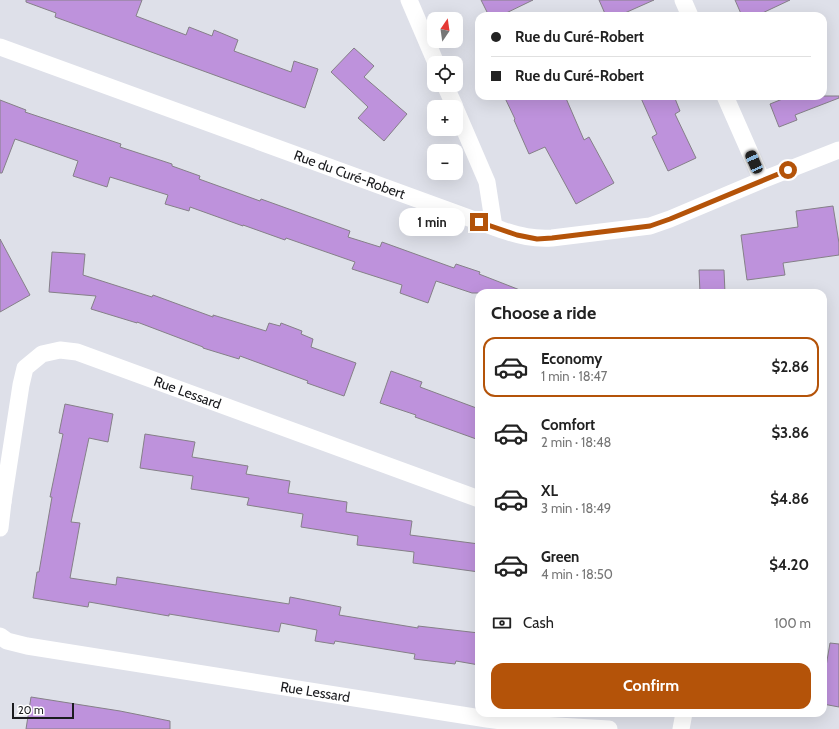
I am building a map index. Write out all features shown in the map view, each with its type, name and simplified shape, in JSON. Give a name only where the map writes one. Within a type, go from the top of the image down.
[{"type":"street","points":[[409,0],[433,56]]},
{"type":"street","points":[[683,0],[688,12]]},
{"type":"street","name":"Rue du Curé-Robert","points":[[0,47],[494,227],[517,235],[537,239],[650,226],[839,150]]},
{"type":"street","points":[[727,100],[762,180]]},
{"type":"street","points":[[463,126],[487,182],[494,227]]},
{"type":"street","name":"Rue Lessard","points":[[0,528],[2,502],[21,386],[26,368],[42,354],[60,350],[77,352],[475,498]]},
{"type":"street","name":"Rue Lessard","points":[[0,636],[7,641],[27,646],[487,719],[523,724],[609,729]]},
{"type":"street","points":[[682,729],[684,717]]},
{"type":"building","points":[[26,0],[142,0],[136,16],[186,35],[189,27],[212,36],[214,30],[238,40],[234,51],[291,72],[294,61],[318,69],[305,108],[55,17],[56,13],[26,2]]},
{"type":"building","points":[[481,0],[533,0],[508,12],[487,12]]},
{"type":"building","points":[[599,0],[654,0],[627,12],[604,12]]},
{"type":"building","points":[[735,0],[790,0],[764,12],[740,12]]},
{"type":"building","points":[[354,48],[374,66],[364,77],[407,114],[384,141],[358,118],[368,107],[331,72]]},
{"type":"building","points":[[827,96],[839,96],[839,98],[795,115],[797,120],[779,127],[770,104],[780,100],[827,100]]},
{"type":"building","points":[[0,100],[26,110],[25,112],[121,144],[120,147],[172,164],[172,166],[200,176],[199,179],[260,201],[261,199],[350,231],[348,237],[380,247],[382,242],[454,268],[456,264],[480,272],[479,274],[517,289],[475,289],[475,293],[472,293],[436,281],[428,303],[400,293],[402,285],[352,269],[355,262],[286,238],[285,240],[243,226],[190,207],[189,211],[165,204],[168,195],[110,177],[107,187],[73,176],[78,161],[15,139],[2,173],[0,173]]},
{"type":"building","points":[[506,100],[567,100],[584,140],[589,137],[614,183],[576,204],[545,147],[529,154],[514,120],[515,119]]},
{"type":"building","points":[[642,100],[676,100],[680,111],[675,114],[696,158],[668,171],[652,137],[657,134]]},
{"type":"building","points":[[833,206],[839,243],[839,255],[783,263],[785,275],[747,280],[741,235],[798,227],[796,211]]},
{"type":"building","points":[[0,239],[30,295],[0,312]]},
{"type":"building","points":[[52,252],[85,254],[83,275],[152,297],[153,295],[213,317],[213,315],[266,331],[269,323],[280,326],[281,323],[302,331],[301,334],[313,339],[311,347],[356,363],[344,396],[240,356],[239,359],[203,348],[137,322],[91,309],[96,296],[49,292]]},
{"type":"building","points":[[699,270],[724,270],[725,289],[700,289]]},
{"type":"building","points":[[391,371],[422,382],[420,387],[475,408],[475,439],[415,417],[416,415],[380,403]]},
{"type":"building","points":[[65,404],[113,414],[108,442],[89,438],[71,522],[80,523],[70,578],[116,585],[117,577],[289,604],[290,597],[341,607],[339,615],[418,628],[418,626],[475,633],[475,664],[456,661],[455,664],[414,659],[415,654],[335,641],[334,644],[315,641],[317,630],[281,623],[279,632],[169,614],[169,616],[89,602],[88,607],[33,598],[52,497],[50,497],[63,434],[59,433]]},
{"type":"building","points":[[145,434],[195,442],[192,457],[248,466],[246,474],[290,481],[288,493],[347,502],[346,512],[412,521],[410,535],[475,543],[475,571],[413,563],[414,552],[357,545],[358,536],[301,527],[303,514],[247,505],[249,498],[191,489],[193,476],[140,468]]},
{"type":"building","points":[[830,643],[839,644],[839,707],[827,705],[827,661]]},
{"type":"building","points":[[31,697],[120,711],[170,721],[170,729],[26,729]]},
{"type":"route","points":[[479,222],[517,235],[537,239],[650,226],[788,170]]}]
